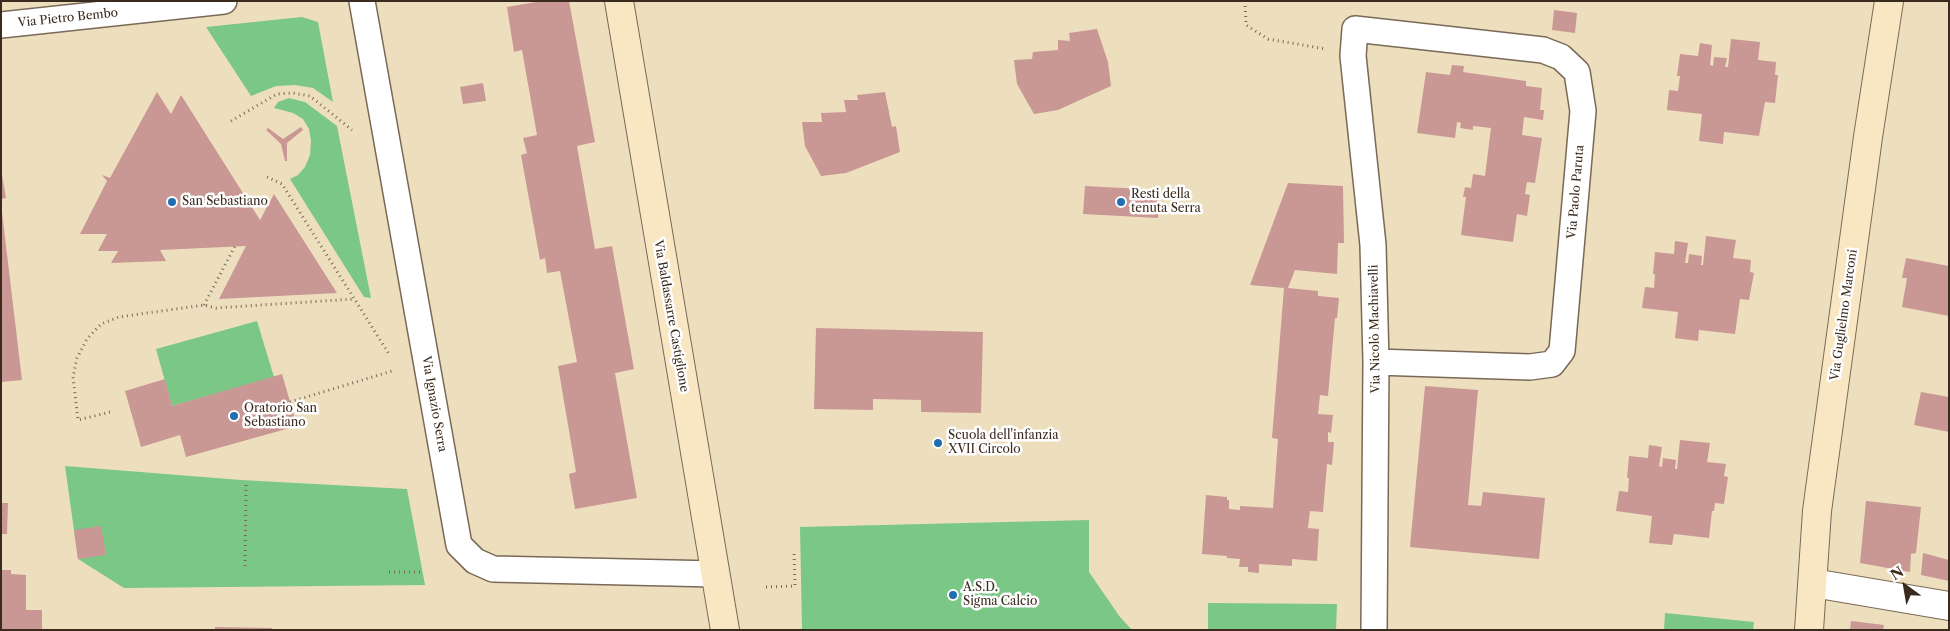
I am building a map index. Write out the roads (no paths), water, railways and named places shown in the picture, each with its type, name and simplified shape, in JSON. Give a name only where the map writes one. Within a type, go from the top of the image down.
[{"type":"main road","name":"Via Baldassarre Castiglione","points":[[619,1],[724,630]]},
{"type":"main road","name":"Via Guglielmo Marconi","points":[[1809,630],[1818,501],[1868,137],[1889,1]]},
{"type":"street","name":"Via Pietro Bembo","points":[[1,25],[224,1]]},
{"type":"street","name":"Via Ignazio Serra","points":[[362,1],[459,545],[475,561],[493,569],[716,574]]},
{"type":"street","name":"Via Nicolò Machiavelli","points":[[1355,29],[1353,56],[1374,245],[1376,362],[1374,630]]},
{"type":"street","name":"Via Paolo Paruta","points":[[1355,29],[1542,50],[1561,57],[1577,72],[1583,111],[1562,351],[1552,364],[1530,367],[1376,362]]},
{"type":"street","points":[[1812,583],[1949,606]]},
{"type":"place","name":"San Sebastiano","points":[[172,202]]},
{"type":"place","name":"Resti della tenuta Serra","points":[[1121,202]]},
{"type":"place","name":"Oratorio San Sebastiano","points":[[234,416]]},
{"type":"place","name":"Scuola dell'infanzia XVII Circolo","points":[[938,443]]},
{"type":"place","name":"A.S.D. Sigma Calcio","points":[[953,595]]}]
